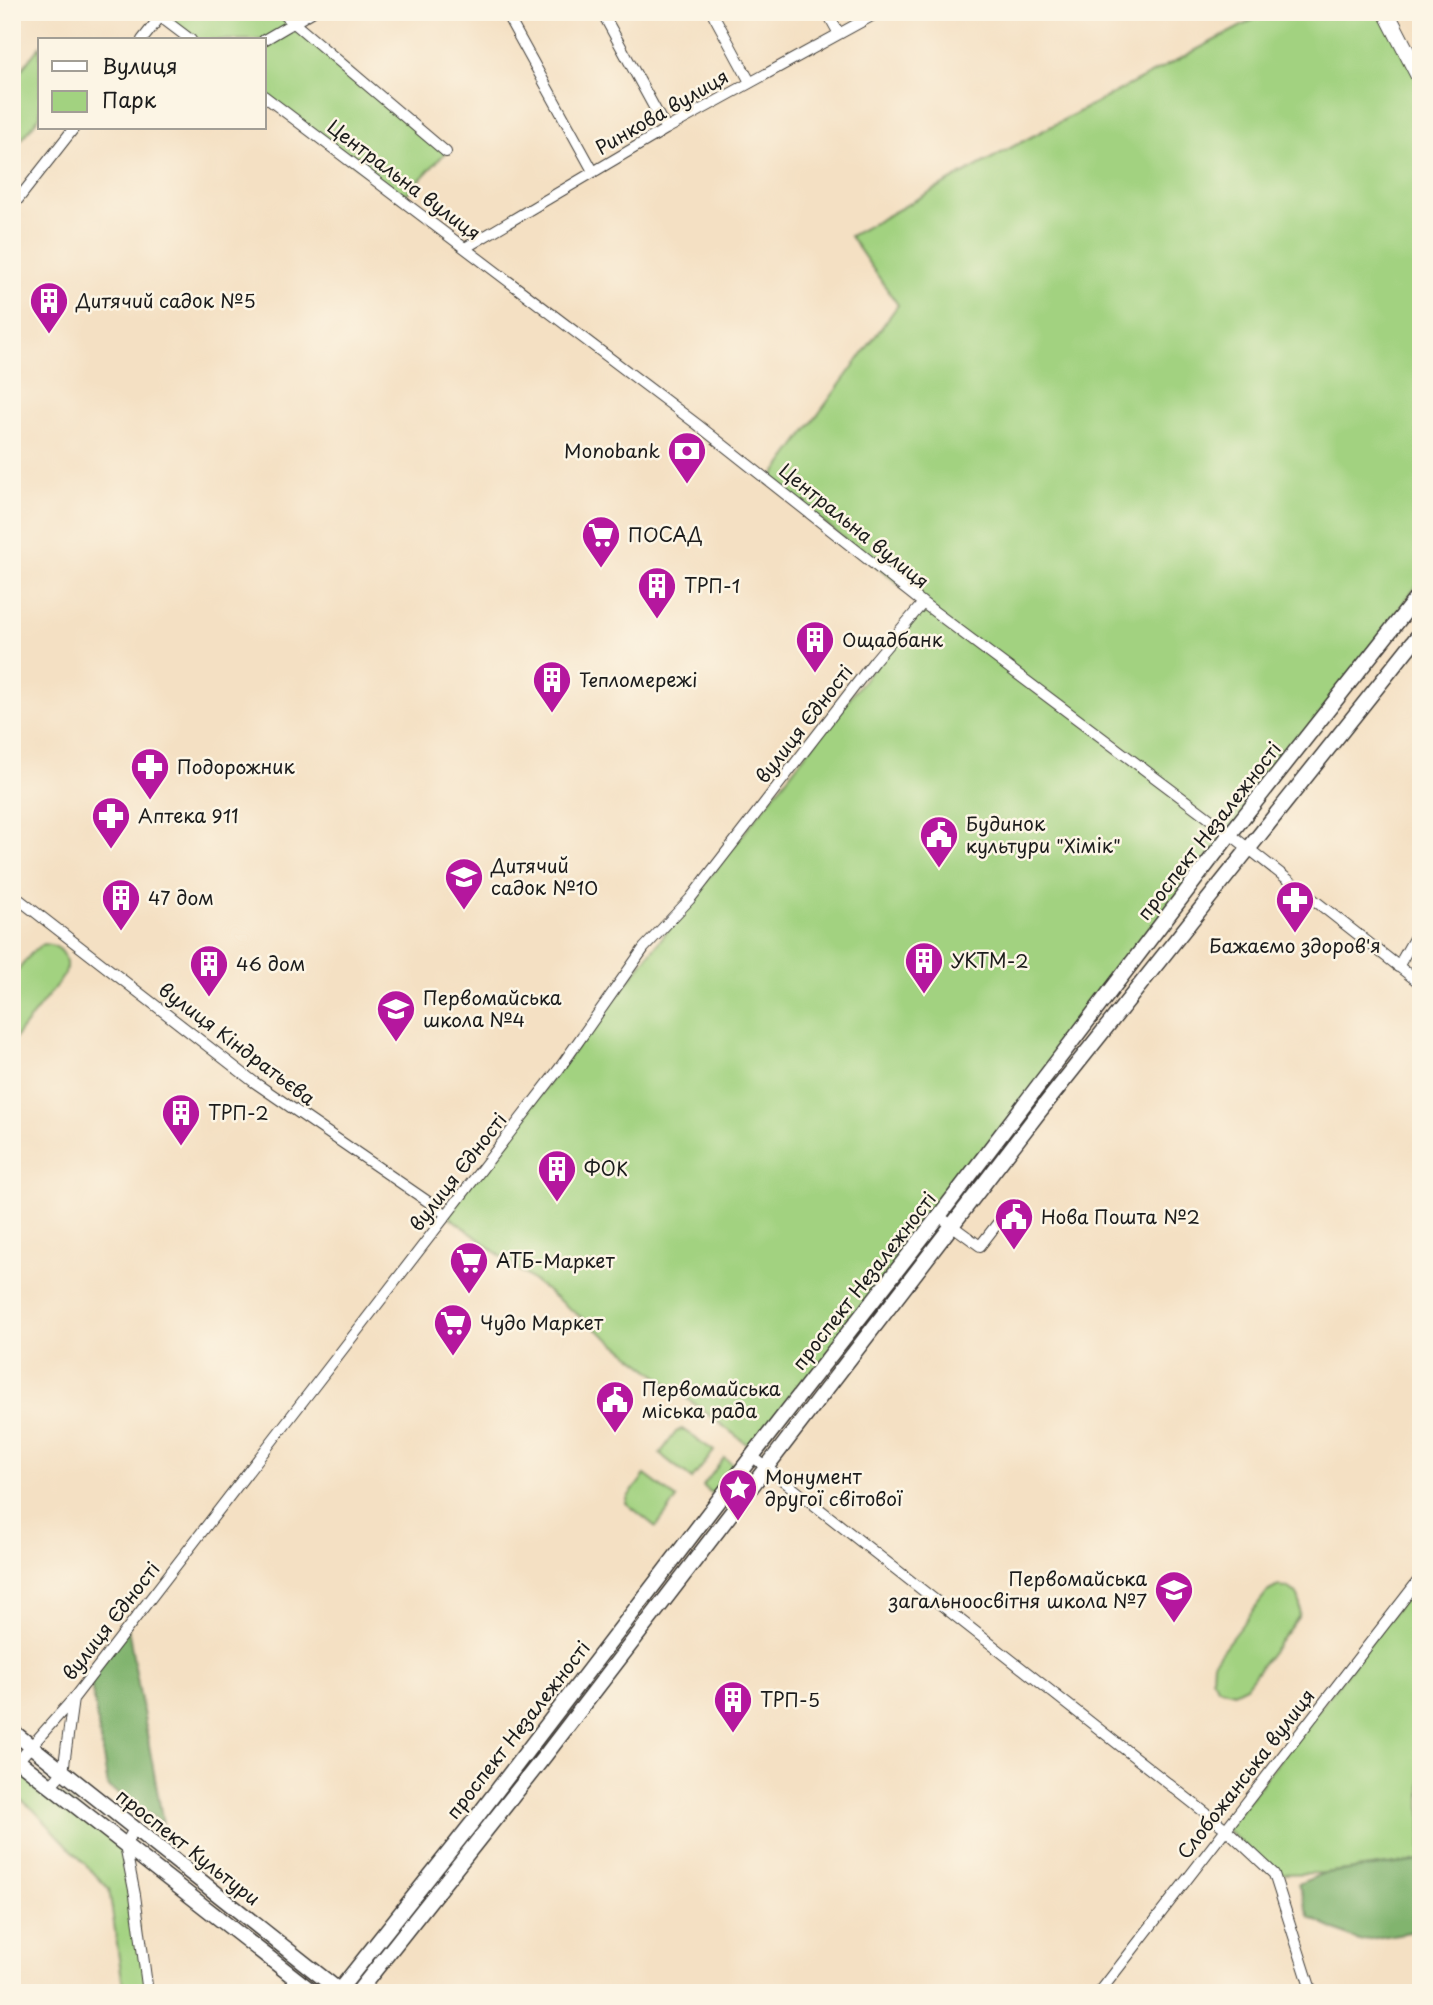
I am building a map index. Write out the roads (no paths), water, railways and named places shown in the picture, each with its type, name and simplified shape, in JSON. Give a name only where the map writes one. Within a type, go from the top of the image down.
[{"type":"main road","points":[[1386,12],[1421,80]]},
{"type":"street","points":[[281,12],[446,152]]},
{"type":"street","points":[[266,39],[312,12]]},
{"type":"street","points":[[602,12],[666,129]]},
{"type":"street","points":[[712,12],[750,82]]},
{"type":"street","points":[[827,12],[839,34]]},
{"type":"street","name":"Ринкова вулиця","points":[[465,248],[666,129],[879,12]]},
{"type":"street","points":[[506,13],[593,171]]},
{"type":"street","points":[[143,38],[157,15],[188,38]]},
{"type":"street","name":"Центральна вулиця","points":[[266,98],[698,425],[923,603],[1250,849],[1421,984]]},
{"type":"street","points":[[12,207],[72,130]]},
{"type":"street","name":"проспект Незалежності","points":[[357,1993],[754,1453],[939,1216],[1230,834],[1421,592]]},
{"type":"street","name":"вулиця Єдності","points":[[15,1758],[32,1746],[73,1699],[559,1069],[644,948],[690,899],[875,660],[923,603]]},
{"type":"street","name":"проспект Незалежності","points":[[339,1992],[481,1822],[552,1746],[1039,1112],[1421,632]]},
{"type":"street","name":"вулиця Кіндратьєва","points":[[12,894],[254,1082],[446,1214]]},
{"type":"street","points":[[1398,967],[1421,926]]},
{"type":"street","points":[[939,1216],[980,1246],[997,1224]]},
{"type":"street","points":[[754,1453],[766,1466],[1226,1829],[1274,1874],[1312,1993]]},
{"type":"street","name":"Слобожанська вулиця","points":[[1099,1993],[1421,1577]]},
{"type":"street","points":[[49,1787],[63,1773],[73,1699]]},
{"type":"street","name":"проспект Культури","points":[[12,1731],[339,1992]]},
{"type":"street","name":"проспект Культури","points":[[15,1758],[314,1993]]},
{"type":"street","points":[[134,1829],[125,1845],[135,1895],[148,1993]]},
{"type":"place","name":"Дитячий садок №5","points":[[49,335]]},
{"type":"place","name":"Monobank","points":[[687,485]]},
{"type":"place","name":"ПОСАД","points":[[601,569]]},
{"type":"place","name":"ТРП-1","points":[[657,620]]},
{"type":"place","name":"Ощадбанк","points":[[815,674]]},
{"type":"place","name":"Тепломережі","points":[[552,714]]},
{"type":"place","name":"Подорожник","points":[[150,801]]},
{"type":"place","name":"Аптека 911","points":[[111,850]]},
{"type":"place","name":"Будинок культури \"Хімік\"","points":[[939,869]]},
{"type":"place","name":"Дитячий садок №10","points":[[464,911]]},
{"type":"place","name":"47 дом","points":[[121,932]]},
{"type":"place","name":"Бажаємо здоров'я","points":[[1295,934]]},
{"type":"place","name":"УКТМ-2","points":[[924,995]]},
{"type":"place","name":"46 дом","points":[[209,998]]},
{"type":"place","name":"Первомайська школа №4","points":[[396,1043]]},
{"type":"place","name":"ТРП-2","points":[[181,1147]]},
{"type":"place","name":"ФОК","points":[[557,1203]]},
{"type":"place","name":"Нова Пошта №2","points":[[1014,1251]]},
{"type":"place","name":"АТБ-Маркет","points":[[469,1295]]},
{"type":"place","name":"Чудо Маркет","points":[[453,1357]]},
{"type":"place","name":"Первомайська мiська рада","points":[[615,1434]]},
{"type":"place","name":"Монумент другої світової","points":[[738,1522]]},
{"type":"place","name":"Первомайська загальноосвітня школа №7","points":[[1174,1624]]},
{"type":"place","name":"ТРП-5","points":[[733,1734]]}]
